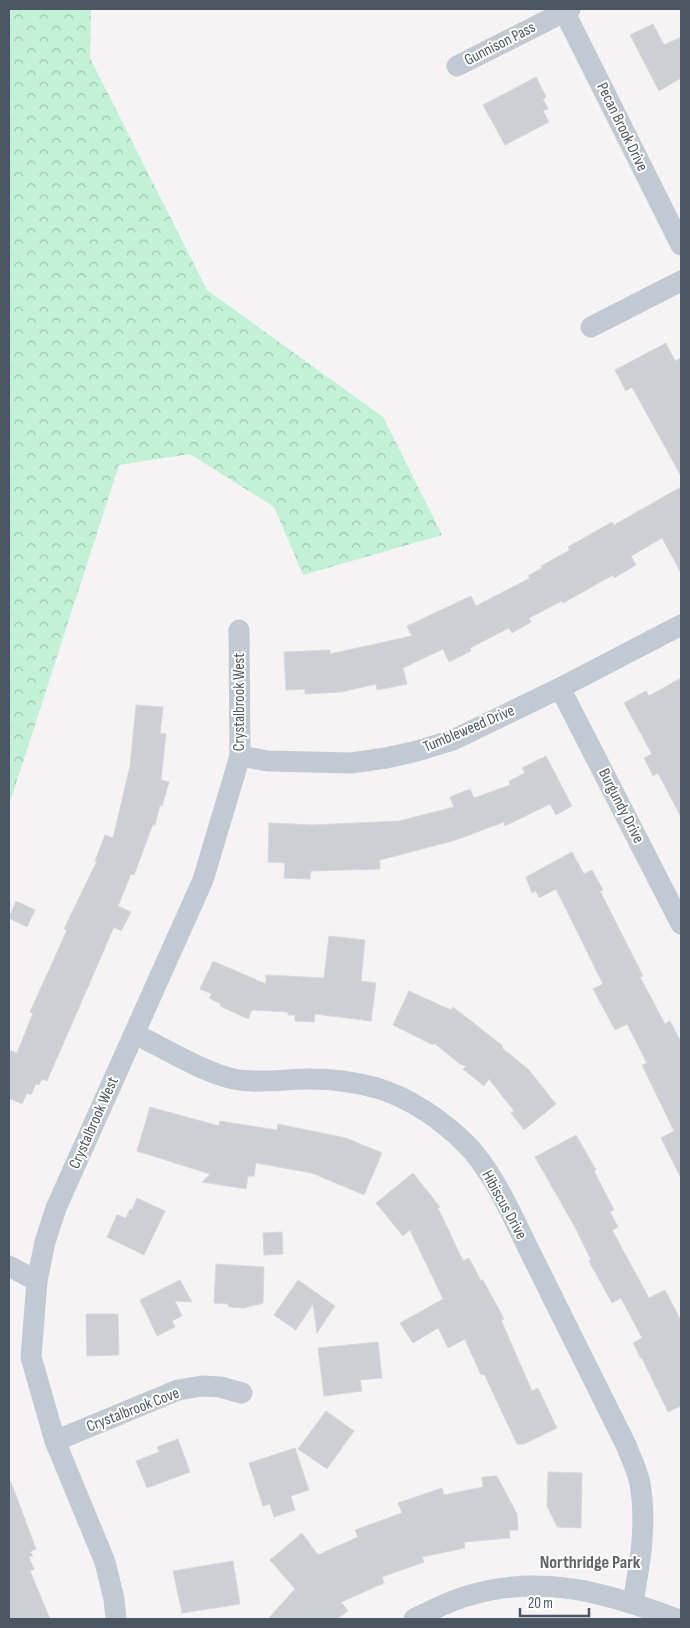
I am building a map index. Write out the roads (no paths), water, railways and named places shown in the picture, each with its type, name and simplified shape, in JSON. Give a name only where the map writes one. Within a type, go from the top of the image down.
[{"type":"street","name":"Gunnison Pass","points":[[457,66],[566,10]]},
{"type":"street","name":"Pecan Brook Drive","points":[[566,10],[681,244]]},
{"type":"street","points":[[591,327],[681,281]]},
{"type":"street","name":"Tumbleweed Drive","points":[[240,756],[268,761],[351,763],[417,751],[453,740],[560,688],[681,625]]},
{"type":"street","name":"Crystalbrook West","points":[[116,1619],[114,1599],[105,1562],[55,1440],[31,1357],[37,1281],[56,1208],[203,880],[240,756],[238,630]]},
{"type":"street","name":"Burgundy Drive","points":[[560,688],[681,924]]},
{"type":"street","name":"Hibiscus Drive","points":[[135,1034],[215,1073],[236,1079],[260,1081],[311,1079],[347,1082],[378,1089],[410,1102],[440,1122],[466,1145],[490,1176],[516,1225],[627,1447],[640,1482],[643,1516],[642,1546],[633,1602]]},
{"type":"street","points":[[9,1266],[37,1281]]},
{"type":"street","name":"Crystalbrook Cove","points":[[55,1440],[178,1390],[202,1386],[220,1386],[242,1393]]},
{"type":"street","points":[[414,1619],[466,1596],[493,1589],[524,1586],[558,1586],[594,1592],[633,1602],[677,1619]]},
{"type":"district","name":"Northridge Park","points":[[590,1562]]}]
